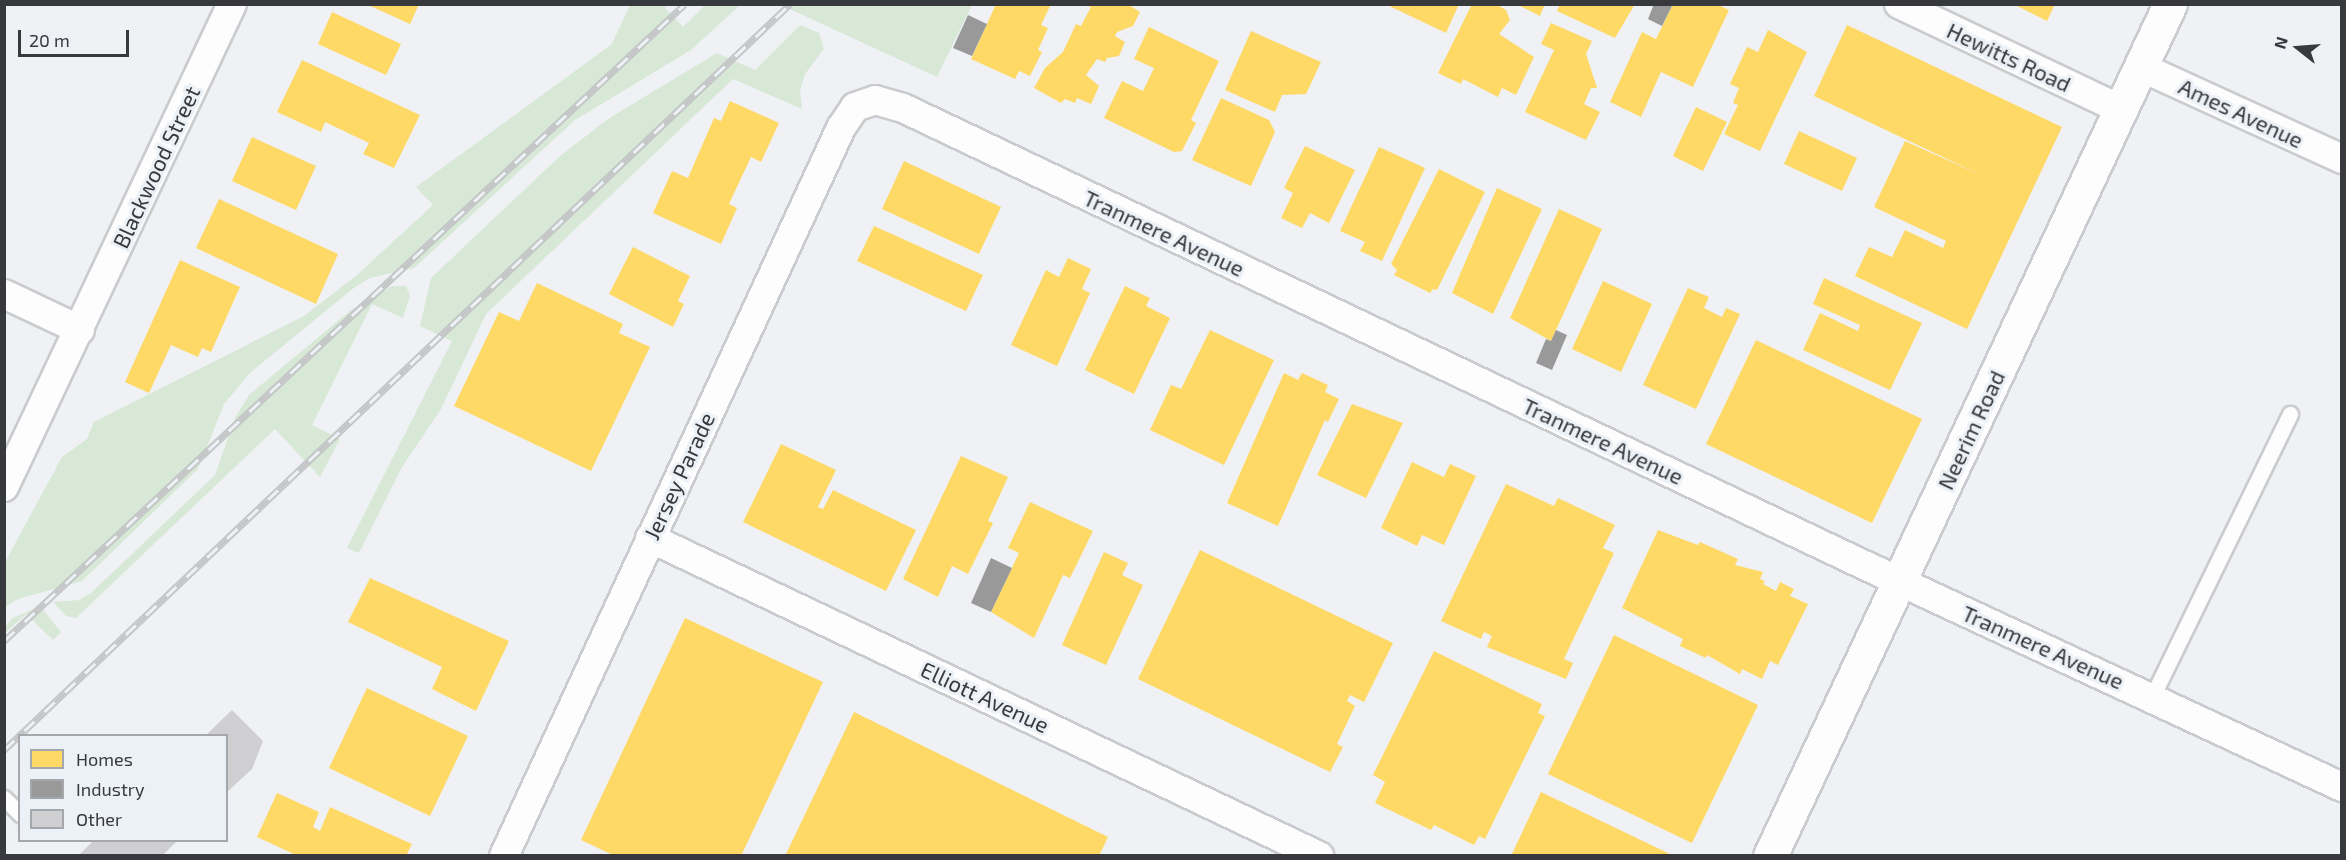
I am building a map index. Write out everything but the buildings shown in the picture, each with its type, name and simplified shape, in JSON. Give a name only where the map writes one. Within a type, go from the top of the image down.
[{"type":"main road","name":"Neerim Road","points":[[1770,855],[2170,4]]},
{"type":"street","name":"Blackwood Street","points":[[4,487],[232,4]]},
{"type":"street","name":"Hewitts Road","points":[[1899,4],[2120,109]]},
{"type":"street","name":"Ames Avenue","points":[[2140,66],[2342,159]]},
{"type":"street","name":"Tranmere Avenue","points":[[863,102],[875,100],[903,108],[1899,582],[2152,697],[2342,787]]},
{"type":"street","name":"Jersey Parade","points":[[504,855],[832,146],[847,115],[863,102]]},
{"type":"street","points":[[4,294],[80,330]]},
{"type":"street","name":"Elliott Avenue","points":[[650,538],[1319,855]]},
{"type":"lane","points":[[2152,697],[2290,414]]},
{"type":"lane","points":[[4,798],[18,812]]},
{"type":"green space","points":[[972,4],[937,77],[781,5]]},
{"type":"green space","points":[[630,5],[667,5],[665,8],[683,27],[705,5],[740,5],[691,50],[575,120],[414,268],[370,278],[355,287],[251,372],[224,404],[198,469],[82,581],[18,599],[5,607],[5,562],[62,457],[87,439],[94,422],[304,316],[357,275],[433,205],[416,187],[612,44]]},
{"type":"green space","points":[[800,25],[819,33],[824,49],[805,74],[800,90],[802,109],[733,79],[486,314],[441,409],[402,467],[359,553],[347,548],[452,341],[420,326],[431,278],[560,156],[608,119],[717,53],[755,70]]},
{"type":"green space","points":[[392,286],[406,286],[410,296],[403,318],[372,304],[312,425],[340,439],[320,477],[275,429],[76,618],[66,616],[53,602],[79,600],[91,593],[215,475],[235,418],[249,395],[351,310]]},
{"type":"green space","points":[[40,606],[61,632],[53,640],[26,614],[5,633],[5,626],[13,618]]},
{"type":"railway","points":[[4,641],[685,4]]},
{"type":"railway","points":[[21,734],[790,4]]},
{"type":"railway","points":[[4,750],[18,737]]}]
